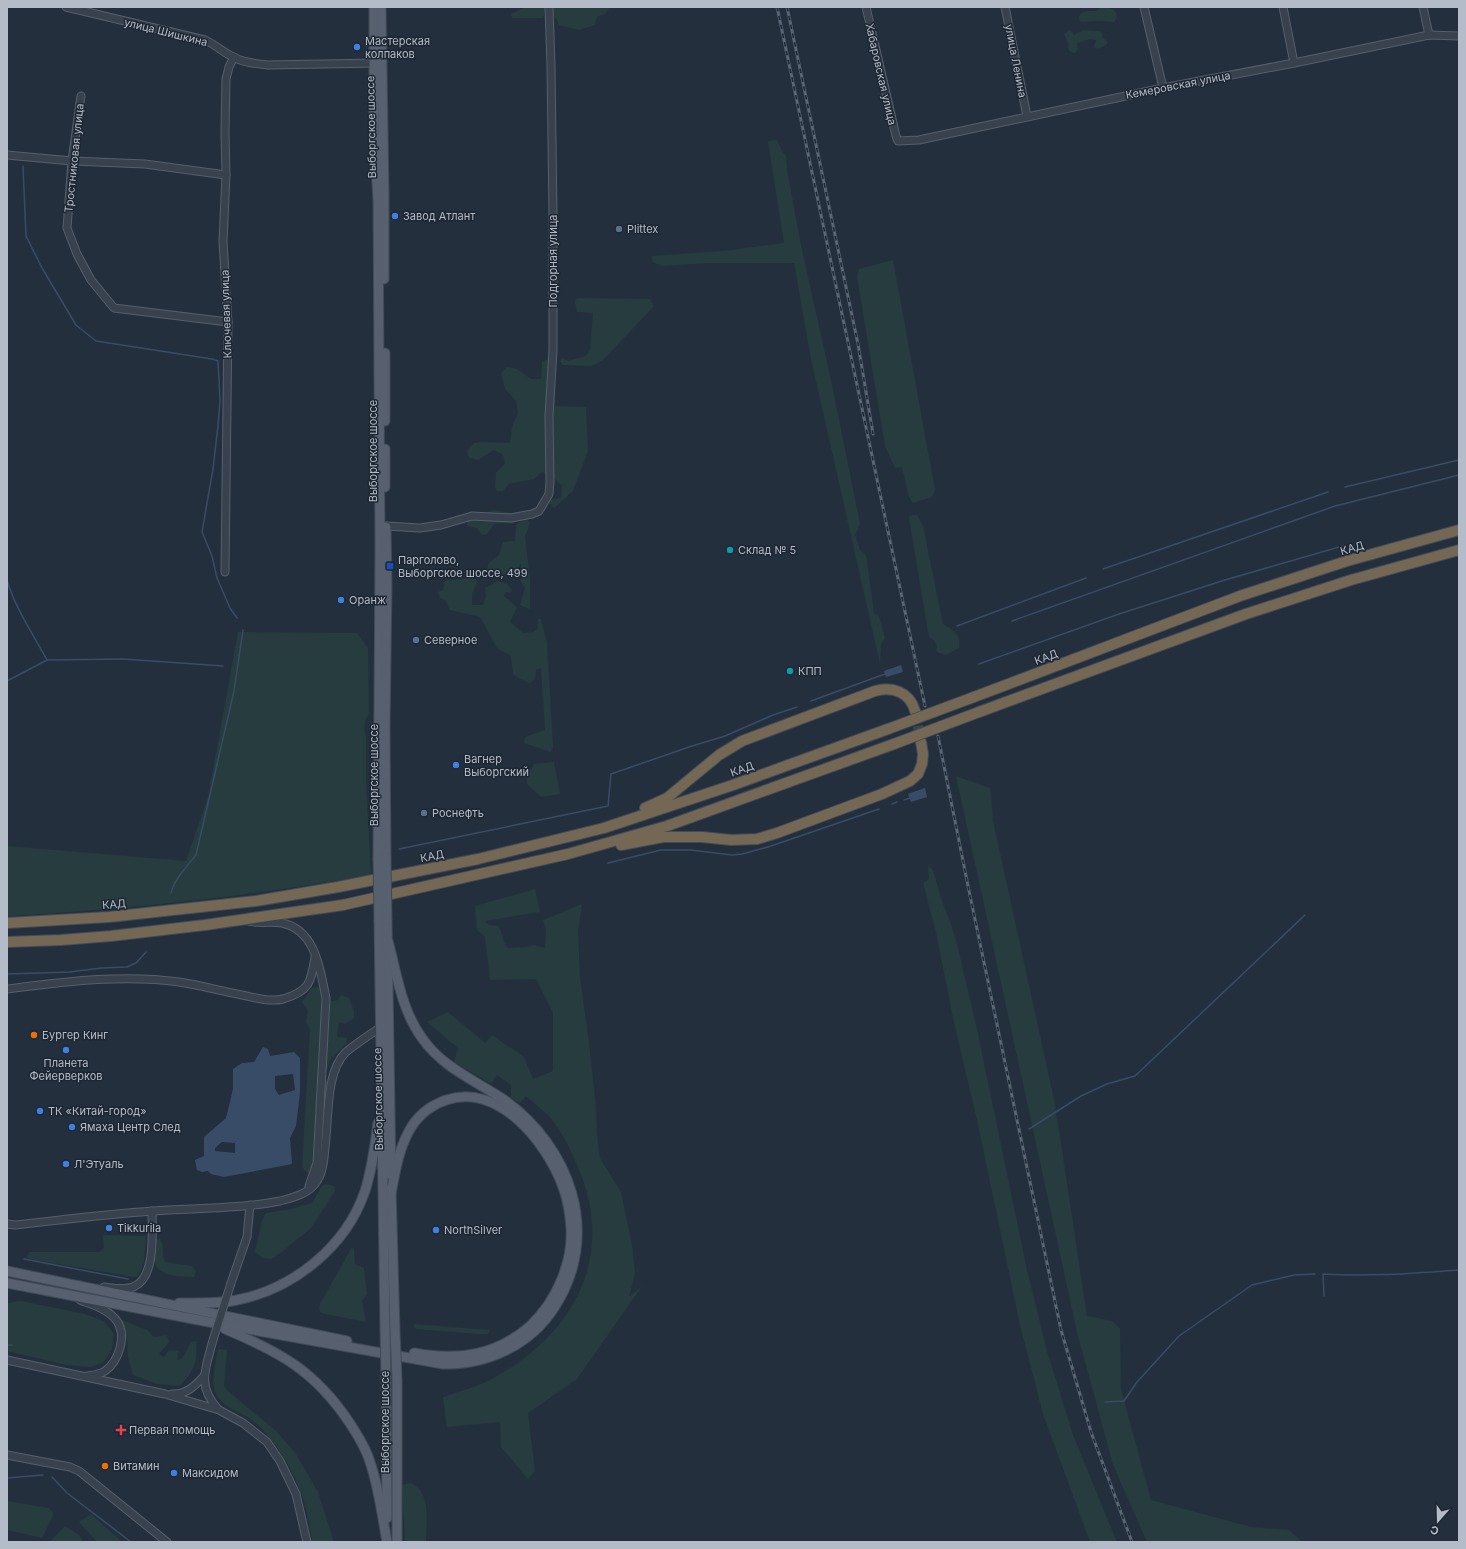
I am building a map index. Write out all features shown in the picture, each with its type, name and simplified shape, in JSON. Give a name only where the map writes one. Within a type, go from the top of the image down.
[{"type":"highway","name":"КАД","points":[[7,923],[109,917],[256,901],[338,887],[478,859],[604,828],[733,785],[888,729],[1240,596],[1347,561],[1459,530]]},
{"type":"highway","points":[[568,854],[667,826],[1246,614],[1351,580],[1459,550]]},
{"type":"highway","points":[[570,837],[591,826],[652,806],[667,798],[719,755],[742,741],[875,691],[889,688],[900,692],[911,701],[915,711]]},
{"type":"highway","points":[[7,943],[111,936],[343,905],[568,854],[663,837],[702,837],[731,840],[758,839],[882,794],[910,781],[918,774],[922,764],[923,754],[921,742]]},
{"type":"main road","name":"Выборгское шоссе","points":[[374,7],[384,193],[387,586],[382,859]]},
{"type":"main road","name":"Выборгское шоссе","points":[[381,7],[374,130],[378,201],[383,920],[381,1027],[387,1542]]},
{"type":"main road","name":"Выборгское шоссе","points":[[383,920],[388,941],[391,1194],[397,1380],[397,1542]]},
{"type":"main road","points":[[7,1283],[427,1362],[461,1364],[477,1361],[498,1354],[520,1342],[544,1321],[557,1304],[565,1289],[575,1261],[578,1229],[572,1190],[561,1166],[543,1137],[514,1108],[438,1058],[426,1043],[410,1017],[401,994],[388,941]]},
{"type":"main road","points":[[160,1304],[211,1303],[236,1300],[265,1292],[289,1281],[319,1259],[334,1243],[347,1225],[364,1192],[374,1150],[382,1094]]},
{"type":"main road","points":[[7,1272],[160,1304],[427,1356],[452,1357],[476,1354],[505,1343],[526,1330],[543,1312],[555,1294],[565,1269],[570,1245],[570,1218],[565,1192],[551,1161],[538,1141],[510,1113],[492,1102],[474,1097],[455,1097],[429,1108],[417,1120],[404,1140],[398,1158],[391,1194]]},
{"type":"main road","points":[[209,1322],[281,1354],[316,1381],[337,1404],[357,1433],[370,1460],[379,1493],[387,1542]]},
{"type":"street","name":"улица Шишкина","points":[[66,7],[205,40],[216,45],[234,58],[254,64],[378,63]]},
{"type":"street","name":"Подгорная улица","points":[[386,526],[408,528],[431,527],[472,516],[511,518],[532,514],[539,511],[546,500],[550,488],[549,416],[553,350],[553,216],[549,7]]},
{"type":"street","name":"Хабаровская улица","points":[[866,7],[898,141]]},
{"type":"street","name":"улица Ленина","points":[[1005,7],[1027,116]]},
{"type":"street","points":[[1144,7],[1163,88]]},
{"type":"street","points":[[1283,7],[1294,63]]},
{"type":"street","points":[[1423,7],[1429,35]]},
{"type":"street","name":"Кемеровская улица","points":[[898,141],[918,140],[1163,88],[1429,35],[1459,36]]},
{"type":"street","name":"Ключевая улица","points":[[225,572],[228,322],[223,242],[226,175],[226,79],[229,67],[234,58]]},
{"type":"street","name":"Тростниковая улица","points":[[81,96],[72,161],[67,228],[77,254],[91,280],[114,308],[228,322]]},
{"type":"street","points":[[7,155],[72,161],[145,164],[226,175]]},
{"type":"street","points":[[240,919],[253,923],[282,923],[296,928],[307,937],[313,946],[326,998],[317,1163],[314,1176],[307,1191]]},
{"type":"street","points":[[7,989],[99,979],[127,979],[179,982],[265,1000],[282,999],[300,993],[312,979],[315,957]]},
{"type":"street","points":[[7,1224],[15,1225],[152,1211],[250,1205],[280,1201],[298,1196],[314,1185],[319,1177],[324,1163],[330,1087],[334,1070],[346,1052],[381,1027]]},
{"type":"street","points":[[219,1410],[209,1400],[205,1387],[204,1376],[213,1340],[247,1237],[250,1205]]},
{"type":"street","points":[[62,1283],[116,1289],[134,1287],[140,1283],[146,1276],[150,1263],[152,1211]]},
{"type":"street","points":[[63,1294],[104,1309],[118,1322],[121,1336],[120,1349],[114,1361],[104,1371],[87,1376]]},
{"type":"street","points":[[7,1360],[165,1394],[219,1410],[243,1423],[267,1442],[280,1461],[296,1494],[307,1542]]},
{"type":"street","points":[[165,1394],[177,1394],[187,1391],[196,1386],[204,1376]]},
{"type":"street","points":[[7,1455],[70,1467],[79,1472],[167,1542]]},
{"type":"green space","points":[[526,7],[545,7],[544,16],[542,18],[512,18],[511,14]]},
{"type":"green space","points":[[552,7],[610,7],[605,14],[597,17],[595,25],[579,30],[559,25],[551,14]]},
{"type":"green space","points":[[1101,7],[1114,10],[1117,15],[1114,22],[1081,22],[1079,19],[1081,13],[1087,11],[1097,11]]},
{"type":"green space","points":[[1070,30],[1074,35],[1083,30],[1100,31],[1102,33],[1102,37],[1108,42],[1106,45],[1098,49],[1094,47],[1096,40],[1090,39],[1077,43],[1078,49],[1074,53],[1069,51],[1068,43],[1064,34]]},
{"type":"green space","points":[[777,140],[783,153],[786,155],[787,169],[800,241],[831,380],[860,524],[855,535],[860,550],[866,555],[874,613],[879,616],[885,638],[881,644],[880,664],[811,359],[794,263],[709,263],[663,266],[652,262],[652,256],[723,251],[784,243],[768,141]]},
{"type":"green space","points":[[893,260],[935,490],[932,497],[913,503],[909,497],[902,467],[895,468],[885,446],[857,276],[859,269]]},
{"type":"green space","points":[[577,298],[650,299],[654,306],[603,360],[592,366],[563,365],[560,361],[563,358],[568,361],[586,356],[590,350],[593,313],[577,312],[575,302]]},
{"type":"green space","points":[[548,359],[555,375],[555,406],[586,407],[588,451],[573,491],[554,508],[549,504],[549,500],[561,498],[562,486],[551,475],[542,472],[534,479],[509,484],[503,491],[497,491],[495,487],[496,473],[505,463],[503,455],[494,450],[478,460],[469,458],[467,451],[474,443],[510,443],[512,427],[518,413],[516,401],[505,389],[501,373],[507,367],[517,369],[531,379],[541,379],[542,362]]},
{"type":"green space","points":[[494,510],[519,514],[518,519],[512,523],[494,524],[487,534],[482,535],[477,528],[467,526],[468,517]]},
{"type":"green space","points":[[912,515],[917,515],[923,526],[943,624],[956,633],[959,639],[959,648],[946,655],[936,651],[937,646],[934,640],[929,637],[909,517]]},
{"type":"green space","points":[[527,520],[530,523],[525,537],[530,580],[530,609],[520,605],[525,588],[521,582],[521,564],[514,572],[503,575],[497,571],[491,576],[487,575],[488,564],[499,555],[503,542],[515,541],[516,525],[521,521]]},
{"type":"green space","points":[[475,577],[477,582],[472,594],[472,605],[483,605],[486,596],[485,588],[498,581],[507,584],[512,590],[511,593],[506,592],[504,596],[517,607],[510,622],[523,633],[533,632],[538,629],[538,619],[541,619],[547,643],[553,747],[551,752],[524,743],[525,737],[545,730],[541,668],[536,670],[535,679],[530,683],[520,679],[513,674],[511,656],[497,648],[480,617],[450,610],[445,600],[440,598],[438,592],[443,590],[445,581]]},
{"type":"green space","points":[[238,632],[357,633],[368,648],[369,714],[365,722],[364,730],[366,736],[366,782],[371,875],[326,883],[190,901],[98,910],[7,916],[7,846],[186,861],[208,797]]},
{"type":"green space","points":[[554,762],[560,794],[541,797],[527,784],[526,772],[531,770],[534,764]]},
{"type":"green space","points":[[956,776],[990,788],[993,821],[1055,1104],[1087,1316],[1112,1321],[1120,1329],[1121,1389],[1151,1500],[1251,1527],[1289,1530],[1302,1542],[1147,1542],[1113,1465],[1077,1332]]},
{"type":"green space","points":[[928,866],[933,870],[957,944],[978,1034],[1027,1270],[1047,1351],[1073,1435],[1117,1542],[1090,1542],[1043,1414],[1020,1325],[977,1120],[954,1023],[936,932],[923,883],[929,879]]},
{"type":"green space","points":[[535,889],[540,912],[485,921],[489,925],[498,926],[504,943],[508,948],[534,945],[545,948],[546,930],[543,920],[582,904],[578,932],[580,978],[589,1042],[600,1158],[621,1192],[632,1245],[635,1273],[629,1297],[642,1286],[577,1379],[528,1413],[535,1471],[528,1479],[501,1447],[500,1422],[447,1427],[443,1397],[488,1381],[518,1363],[544,1342],[564,1318],[580,1291],[589,1262],[592,1231],[588,1199],[572,1154],[560,1131],[549,1117],[526,1096],[520,1103],[511,1098],[511,1085],[497,1075],[491,1084],[454,1062],[458,1048],[427,1022],[448,1012],[485,1043],[492,1035],[524,1057],[533,1079],[553,1071],[553,1013],[536,979],[490,980],[485,937],[477,930],[475,906]]},
{"type":"green space","points":[[318,987],[322,1001],[312,1166],[308,1174],[302,1167],[310,1029],[306,1022],[308,1010],[302,1002],[312,988]]},
{"type":"green space","points":[[341,995],[349,998],[354,1011],[354,1018],[345,1024],[339,1022],[337,1037],[347,1038],[346,1044],[330,1060],[325,1073],[329,1002],[338,1000]]},
{"type":"green space","points":[[325,1184],[334,1186],[335,1191],[311,1228],[271,1259],[263,1258],[255,1252],[262,1221],[266,1213],[291,1209],[312,1203],[321,1187]]},
{"type":"green space","points":[[103,1235],[145,1236],[144,1262],[138,1276],[134,1277],[30,1259],[27,1257],[29,1252],[99,1252],[104,1248]]},
{"type":"green space","points":[[160,1239],[165,1262],[192,1266],[196,1271],[194,1277],[170,1275],[160,1270],[156,1265],[154,1255],[155,1240]]},
{"type":"green space","points":[[352,1247],[354,1249],[355,1264],[364,1268],[367,1294],[362,1301],[366,1322],[321,1313],[319,1309],[320,1304]]},
{"type":"green space","points":[[21,1301],[85,1314],[104,1321],[114,1334],[112,1349],[103,1363],[92,1367],[66,1365],[7,1351],[7,1303]]},
{"type":"green space","points":[[122,1320],[147,1330],[154,1337],[167,1335],[169,1342],[159,1354],[164,1357],[169,1350],[179,1351],[177,1360],[182,1359],[191,1342],[196,1341],[196,1361],[189,1376],[180,1386],[157,1384],[133,1375],[128,1357],[127,1340]]},
{"type":"green space","points":[[414,1324],[490,1331],[488,1334],[479,1334],[417,1329],[414,1327]]},
{"type":"green space","points":[[218,1349],[227,1350],[224,1386],[276,1431],[296,1454],[318,1492],[334,1542],[312,1542],[310,1525],[301,1492],[286,1460],[265,1433],[253,1421],[219,1399],[214,1389],[213,1378]]},
{"type":"green space","points":[[410,1483],[417,1487],[425,1500],[427,1517],[426,1542],[405,1542],[402,1485]]},
{"type":"green space","points":[[7,1501],[49,1508],[53,1513],[52,1518],[42,1538],[7,1530]]},
{"type":"green space","points":[[91,1514],[122,1542],[97,1542],[79,1522]]},
{"type":"green space","points":[[65,1526],[79,1535],[83,1542],[50,1542]]},
{"type":"water","points":[[901,665],[903,672],[886,677],[884,671]]},
{"type":"water","points":[[925,788],[927,797],[911,802],[908,794]]},
{"type":"water","points":[[263,1047],[268,1049],[270,1056],[294,1052],[300,1058],[300,1093],[296,1126],[290,1138],[292,1164],[224,1177],[211,1174],[208,1171],[202,1172],[197,1170],[195,1160],[204,1156],[204,1137],[226,1118],[233,1089],[233,1069],[242,1063],[254,1062]],"holes":[[[293,1074],[295,1090],[279,1095],[275,1089],[275,1076]],[[222,1142],[235,1143],[235,1153],[215,1151],[215,1148]]]},
{"type":"waterway","points":[[23,166],[26,236],[42,268],[76,325],[96,341],[218,361],[220,400],[218,426],[213,469],[202,532],[212,556],[217,578],[230,608],[237,618]]},
{"type":"waterway","points":[[1345,487],[1459,460]]},
{"type":"waterway","points":[[1012,621],[1335,506],[1459,475]]},
{"type":"waterway","points":[[1103,569],[1328,492]]},
{"type":"waterway","points":[[979,664],[1119,614],[1225,580],[1346,545]]},
{"type":"waterway","points":[[957,626],[1086,578]]},
{"type":"waterway","points":[[7,580],[19,611],[47,660]]},
{"type":"waterway","points":[[171,893],[172,888],[178,878],[196,855],[234,691],[243,630]]},
{"type":"waterway","points":[[7,681],[47,660],[123,659],[223,666]]},
{"type":"waterway","points":[[811,701],[885,674]]},
{"type":"waterway","points":[[399,849],[608,806],[611,774],[725,736],[773,715],[797,707]]},
{"type":"waterway","points":[[904,800],[910,798]]},
{"type":"waterway","points":[[892,804],[897,802]]},
{"type":"waterway","points":[[608,863],[661,850],[691,850],[732,855],[742,854],[768,847],[879,809]]},
{"type":"waterway","points":[[1029,1129],[1081,1096],[1107,1084],[1135,1076],[1305,915]]},
{"type":"waterway","points":[[7,974],[70,972],[101,968],[127,967],[136,963],[146,952]]},
{"type":"waterway","points":[[24,1259],[128,1279]]},
{"type":"waterway","points":[[1324,1296],[1323,1274],[1374,1275],[1459,1270]]},
{"type":"waterway","points":[[1105,1402],[1124,1401],[1137,1382],[1179,1336],[1252,1285],[1294,1275],[1315,1274]]},
{"type":"waterway","points":[[7,1345],[12,1345]]},
{"type":"waterway","points":[[7,1478],[43,1475]]},
{"type":"waterway","points":[[52,1477],[67,1493],[131,1542]]},
{"type":"tunnel","points":[[915,711],[921,742]]},
{"type":"railway","points":[[777,7],[925,706]]},
{"type":"railway","points":[[787,7],[858,344],[873,434]]},
{"type":"railway","points":[[938,736],[1061,1330],[1091,1432],[1132,1542]]},
{"type":"place","name":"Мастерская колпаков","points":[[357,47]]},
{"type":"place","name":"Завод Атлант","points":[[395,216]]},
{"type":"place","name":"Plittex","points":[[619,229]]},
{"type":"place","name":"Склад № 5","points":[[730,550]]},
{"type":"place","name":"Парголово, Выборгское шоссе, 499","points":[[390,566]]},
{"type":"place","name":"Оранж","points":[[341,600]]},
{"type":"place","name":"Северное","points":[[416,640]]},
{"type":"place","name":"КПП","points":[[790,671]]},
{"type":"place","name":"Вагнер Выборгский","points":[[456,765]]},
{"type":"place","name":"Роснефть","points":[[424,813]]},
{"type":"place","name":"Бургер Кинг","points":[[34,1035]]},
{"type":"place","name":"Планета Фейерверков","points":[[66,1050]]},
{"type":"place","name":"ТК «Китай-город»","points":[[40,1111]]},
{"type":"place","name":"Ямаха Центр След","points":[[72,1127]]},
{"type":"place","name":"Л'Этуаль","points":[[66,1164]]},
{"type":"place","name":"Tikkurila","points":[[109,1228]]},
{"type":"place","name":"NorthSilver","points":[[436,1230]]},
{"type":"place","name":"Первая помощь","points":[[121,1430]]},
{"type":"place","name":"Витамин","points":[[105,1466]]},
{"type":"place","name":"Максидом","points":[[174,1473]]}]
